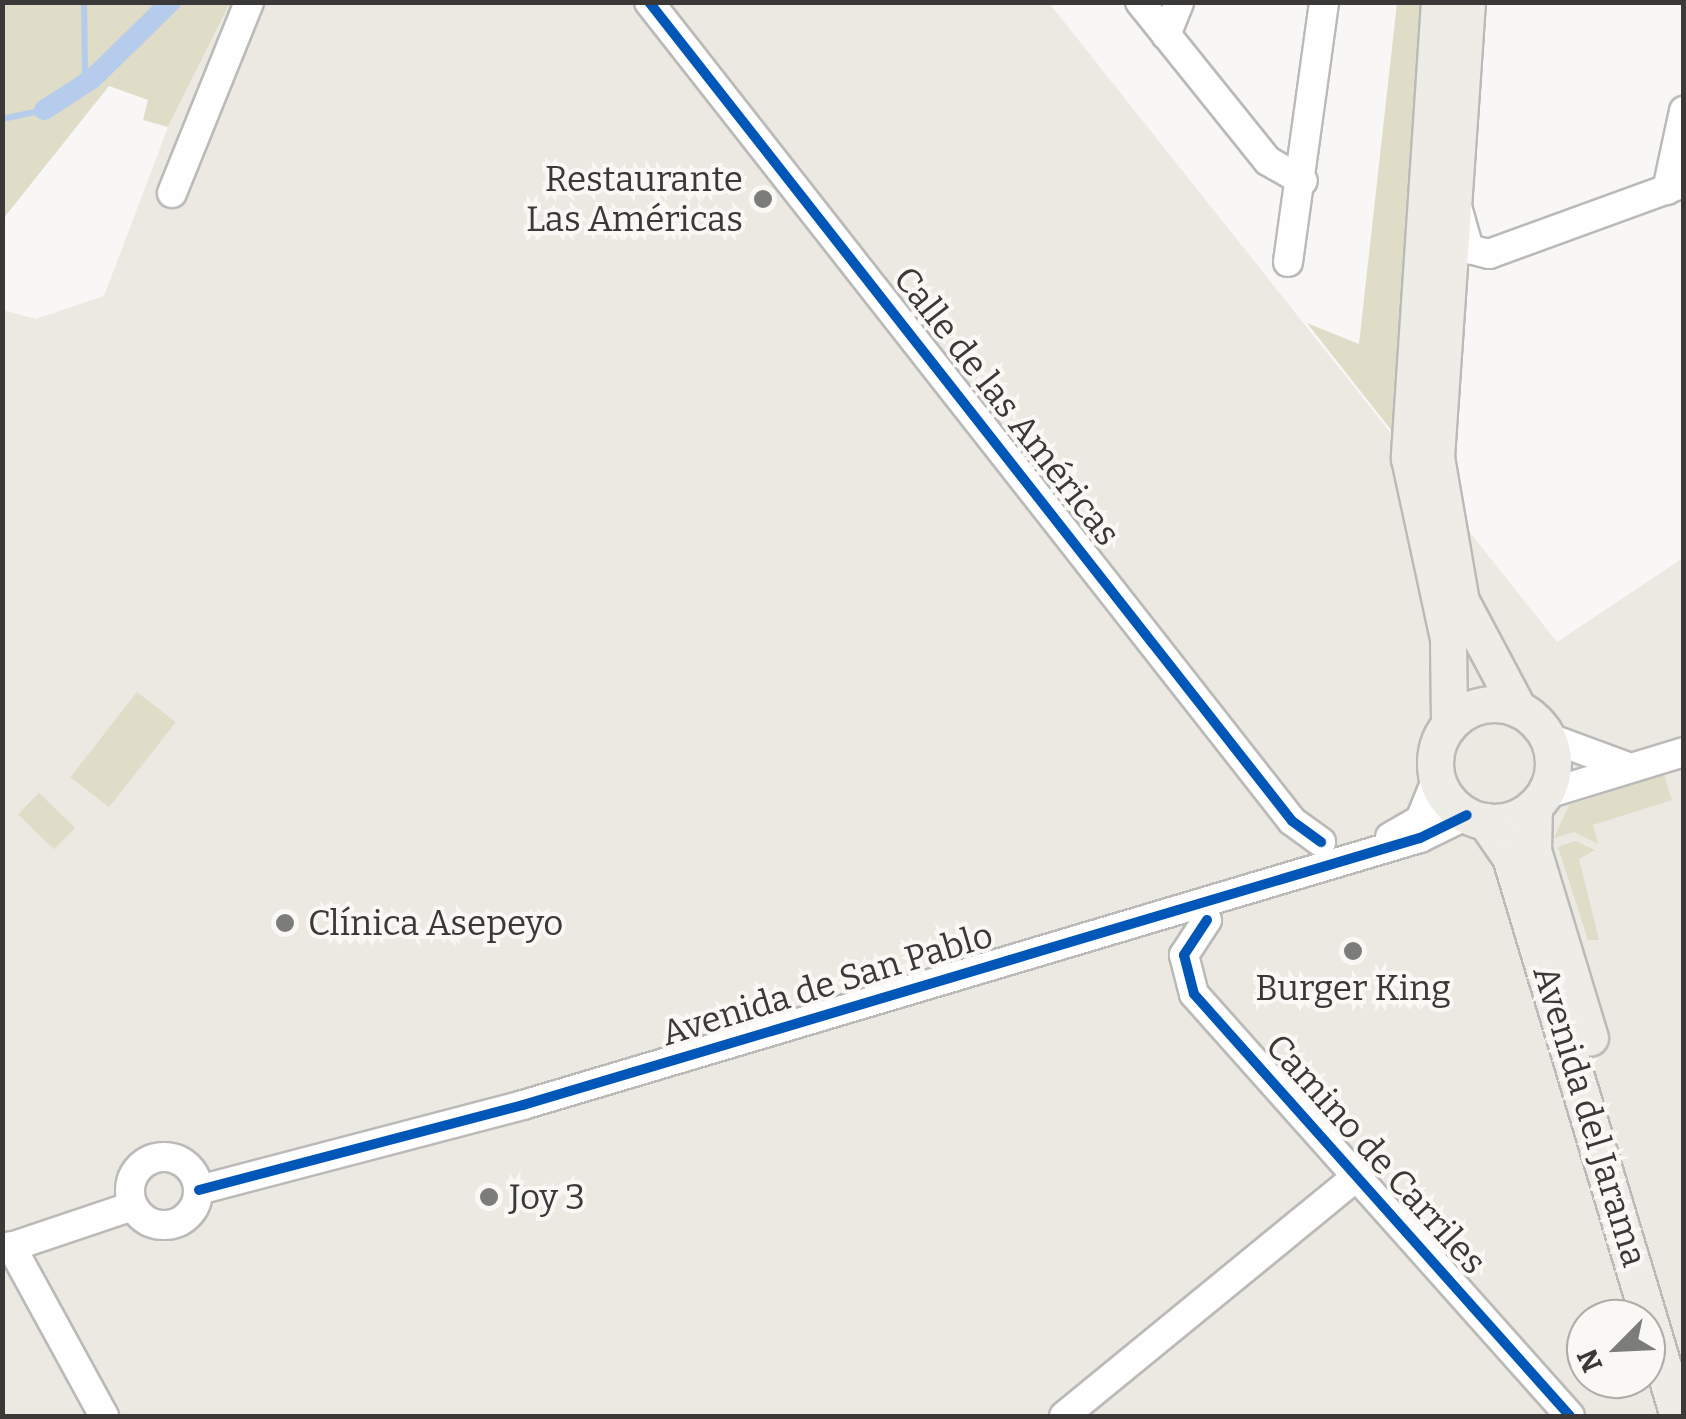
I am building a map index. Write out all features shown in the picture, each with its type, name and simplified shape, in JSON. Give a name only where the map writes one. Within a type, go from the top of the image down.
[{"type":"main road","points":[[1439,2],[1410,458],[1448,639],[1450,724],[1438,778],[1476,818],[1539,801],[1553,767],[1547,737],[1520,710],[1462,601],[1436,457],[1467,2]]},
{"type":"main road","points":[[1450,724],[1482,705],[1520,710]]},
{"type":"main road","name":"Avenida del Jarama","points":[[1539,801],[1533,850],[1684,1340]]},
{"type":"main road","name":"Avenida del Jarama","points":[[1476,818],[1510,857],[1678,1416]]},
{"type":"street","points":[[172,192],[249,2]]},
{"type":"street","name":"Calle de las Américas","points":[[650,2],[1292,821],[1322,842]]},
{"type":"street","points":[[1140,2],[1268,161],[1303,181]]},
{"type":"street","points":[[1166,35],[1179,2]]},
{"type":"street","points":[[1288,262],[1303,181],[1324,2]]},
{"type":"street","points":[[1454,197],[1469,249],[1489,254],[1675,187],[1683,115]]},
{"type":"street","points":[[1547,737],[1589,760],[1637,766]]},
{"type":"street","points":[[1539,801],[1684,752]]},
{"type":"street","name":"Avenida de San Pablo","points":[[1357,852],[1420,820],[1438,778]]},
{"type":"street","name":"Avenida de San Pablo","points":[[198,1190],[523,1105],[1476,818]]},
{"type":"street","name":"Camino de Carriles","points":[[1207,920],[1184,955],[1194,994],[1361,1173],[1570,1416]]},
{"type":"street","points":[[153,1160],[190,1167],[198,1190],[191,1214],[172,1222],[148,1222],[132,1206],[134,1174],[153,1160]]},
{"type":"street","points":[[1064,1416],[1361,1173]]},
{"type":"street","points":[[104,1416],[7,1248],[132,1206]]},
{"type":"shaded area","points":[[3,2],[230,3],[168,127],[143,120],[148,100],[109,86],[3,219]]},
{"type":"shaded area","points":[[230,3],[1049,3],[1557,642],[1683,558],[1683,1416],[3,1416],[2,310],[36,319],[104,296],[168,127]]},
{"type":"shaded area","points":[[1397,3],[1421,3],[1395,435],[1307,323],[1359,344]]},
{"type":"shaded area","points":[[137,692],[176,722],[109,807],[71,777]]},
{"type":"shaded area","points":[[1664,775],[1672,800],[1593,825],[1598,844],[1574,832],[1554,838],[1569,805]]},
{"type":"shaded area","points":[[39,793],[75,828],[54,849],[18,815]]},
{"type":"shaded area","points":[[1575,841],[1595,850],[1579,859],[1599,940],[1588,940],[1558,847]]},
{"type":"waterway","points":[[2,119],[44,110],[85,74],[84,2]]},
{"type":"waterway","points":[[44,110],[92,79],[171,2]]},
{"type":"cycle path","points":[[649,2],[1292,821],[1321,842]]},
{"type":"cycle path","points":[[199,1190],[523,1105],[1420,838],[1467,815]]},
{"type":"cycle path","points":[[1207,920],[1184,955],[1194,994],[1570,1416]]},
{"type":"place","name":"Restaurante Las Américas","points":[[763,199]]},
{"type":"place","name":"Clínica Asepeyo","points":[[285,923]]},
{"type":"place","name":"Burger King","points":[[1353,951]]},
{"type":"place","name":"Joy 3","points":[[489,1197]]}]
